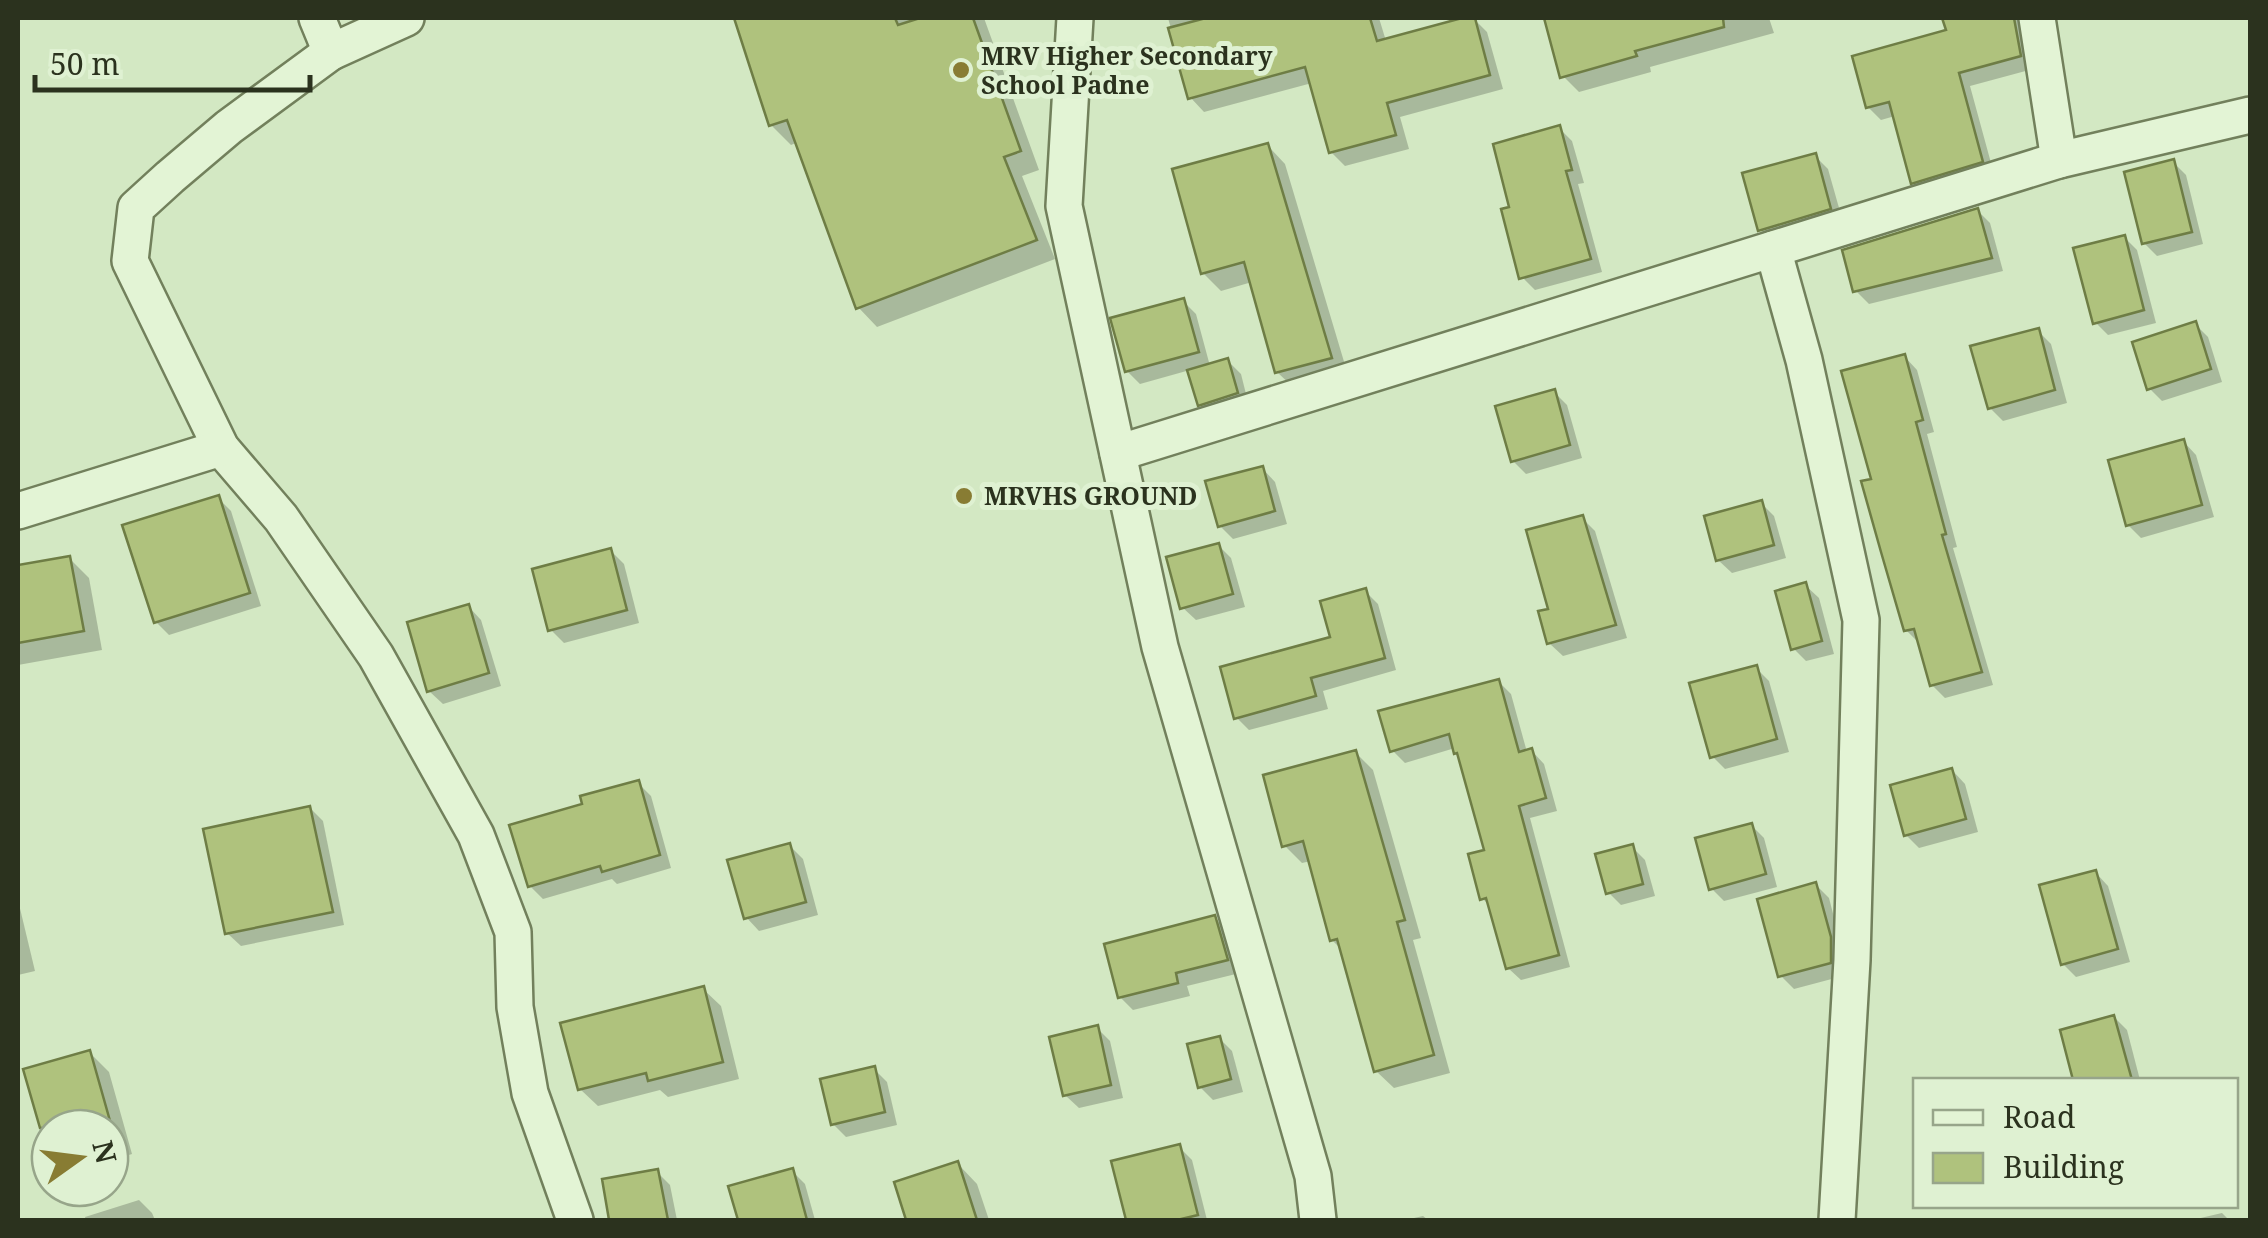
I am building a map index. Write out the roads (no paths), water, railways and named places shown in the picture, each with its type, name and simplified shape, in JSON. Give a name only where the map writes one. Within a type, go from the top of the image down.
[{"type":"street","points":[[316,18],[331,52]]},
{"type":"street","points":[[406,18],[331,52],[228,126],[136,208],[130,261],[222,448],[281,518],[376,656],[476,835],[513,932],[515,1008],[530,1093],[575,1220]]},
{"type":"street","points":[[1075,18],[1064,206],[1160,648],[1313,1176],[1318,1220]]},
{"type":"street","points":[[2037,18],[2059,160]]},
{"type":"street","points":[[1118,453],[2059,160],[2250,115]]},
{"type":"street","points":[[1773,249],[1804,360],[1861,620],[1852,960],[1837,1220]]},
{"type":"street","points":[[18,510],[222,448]]},
{"type":"place","name":"MRV Higher Secondary School Padne","points":[[961,70]]},
{"type":"place","name":"MRVHS GROUND","points":[[964,496]]}]
